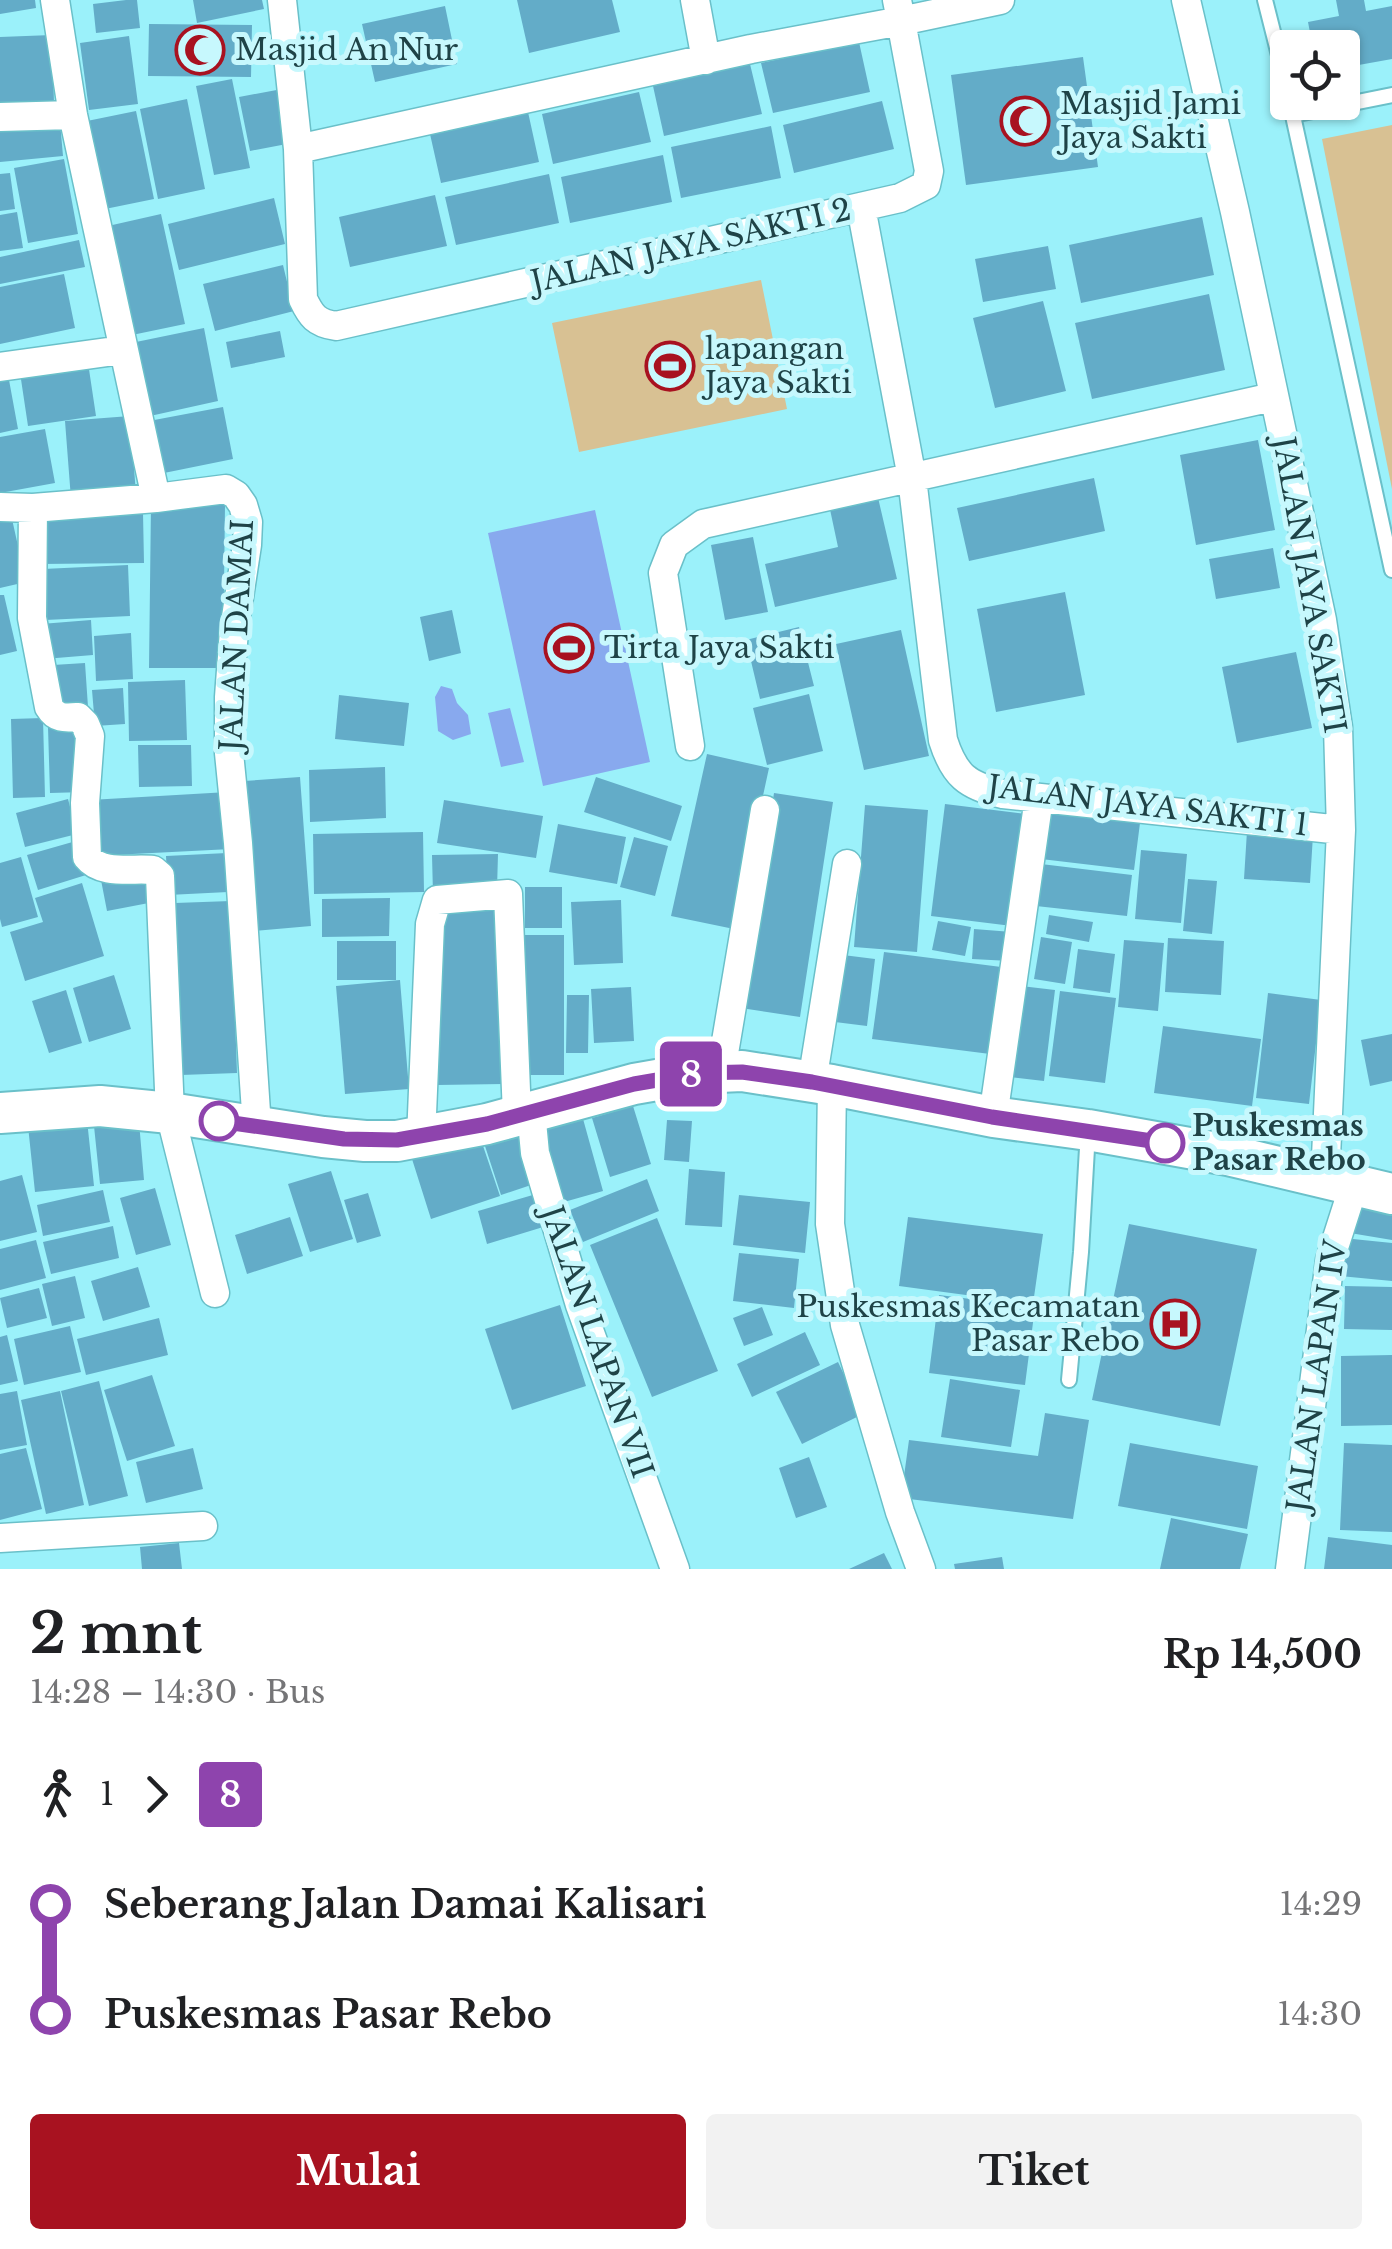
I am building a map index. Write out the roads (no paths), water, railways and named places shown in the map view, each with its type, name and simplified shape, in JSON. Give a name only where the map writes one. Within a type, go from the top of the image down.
[{"type":"street","points":[[0,506],[33,508],[156,498],[72,115],[55,0]]},
{"type":"street","points":[[282,0],[298,148],[706,60],[899,10],[1000,0]]},
{"type":"street","points":[[695,0],[706,60]]},
{"type":"street","name":"JALAN JAYA SAKTI","points":[[1186,0],[1236,212],[1322,620],[1338,727],[1357,1186]]},
{"type":"street","name":"JALAN JAYA SAKTI 2","points":[[298,148],[303,298],[309,312],[322,324],[336,326],[861,207],[900,198],[926,185],[929,171],[899,10]]},
{"type":"street","points":[[0,117],[72,115]]},
{"type":"street","name":"JALAN JAYA SAKTI 1","points":[[861,207],[912,478],[942,740],[962,777],[982,789],[1039,798],[1341,830]]},
{"type":"street","points":[[0,366],[122,350]]},
{"type":"street","points":[[690,746],[663,573],[674,545],[703,524],[1273,397]]},
{"type":"street","name":"JALAN DAMAI","points":[[156,498],[226,488],[244,505],[248,522],[234,630],[230,753],[257,1127]]},
{"type":"street","points":[[33,508],[32,618],[48,707],[60,718],[78,718],[90,736],[85,804],[87,857],[100,868],[154,870],[160,876],[170,1114],[215,1293]]},
{"type":"street","points":[[992,1117],[1039,798]]},
{"type":"street","points":[[721,1071],[764,810]]},
{"type":"street","points":[[846,864],[822,1084],[830,1224],[845,1325],[900,1512],[921,1569]]},
{"type":"street","name":"JALAN LAPAN VII","points":[[421,1138],[430,924],[437,900],[508,894],[524,1113],[580,1306],[675,1569]]},
{"type":"street","points":[[0,1113],[100,1106],[365,1141],[421,1138],[634,1084],[676,1076],[742,1072],[1258,1161],[1357,1186]]},
{"type":"street","name":"JALAN LAPAN IV","points":[[1290,1569],[1330,1260],[1357,1186]]},
{"type":"street","points":[[0,1538],[203,1526]]},
{"type":"lane","points":[[1265,0],[1273,30]]},
{"type":"lane","points":[[1360,99],[1392,95]]},
{"type":"lane","points":[[1294,120],[1392,570]]},
{"type":"lane","points":[[1069,1380],[1088,1130]]},
{"type":"water","name":"Tirta Jaya Sakti","points":[[595,510],[650,762],[543,786],[488,533]]},
{"type":"water","points":[[441,686],[452,689],[457,703],[468,715],[471,734],[453,740],[438,731],[435,697]]},
{"type":"water","points":[[510,708],[524,762],[501,767],[488,713]]},
{"type":"place","name":"Masjid An Nur","points":[[200,50]]},
{"type":"place","name":"Masjid Jami Jaya Sakti","points":[[1025,121]]},
{"type":"place","name":"lapangan Jaya Sakti","points":[[670,366]]},
{"type":"place","name":"Tirta Jaya Sakti","points":[[569,648]]},
{"type":"place","name":"Puskesmas Pasar Rebo","points":[[1165,1143]]},
{"type":"place","name":"Puskesmas Kecamatan Pasar Rebo","points":[[1175,1324]]}]
